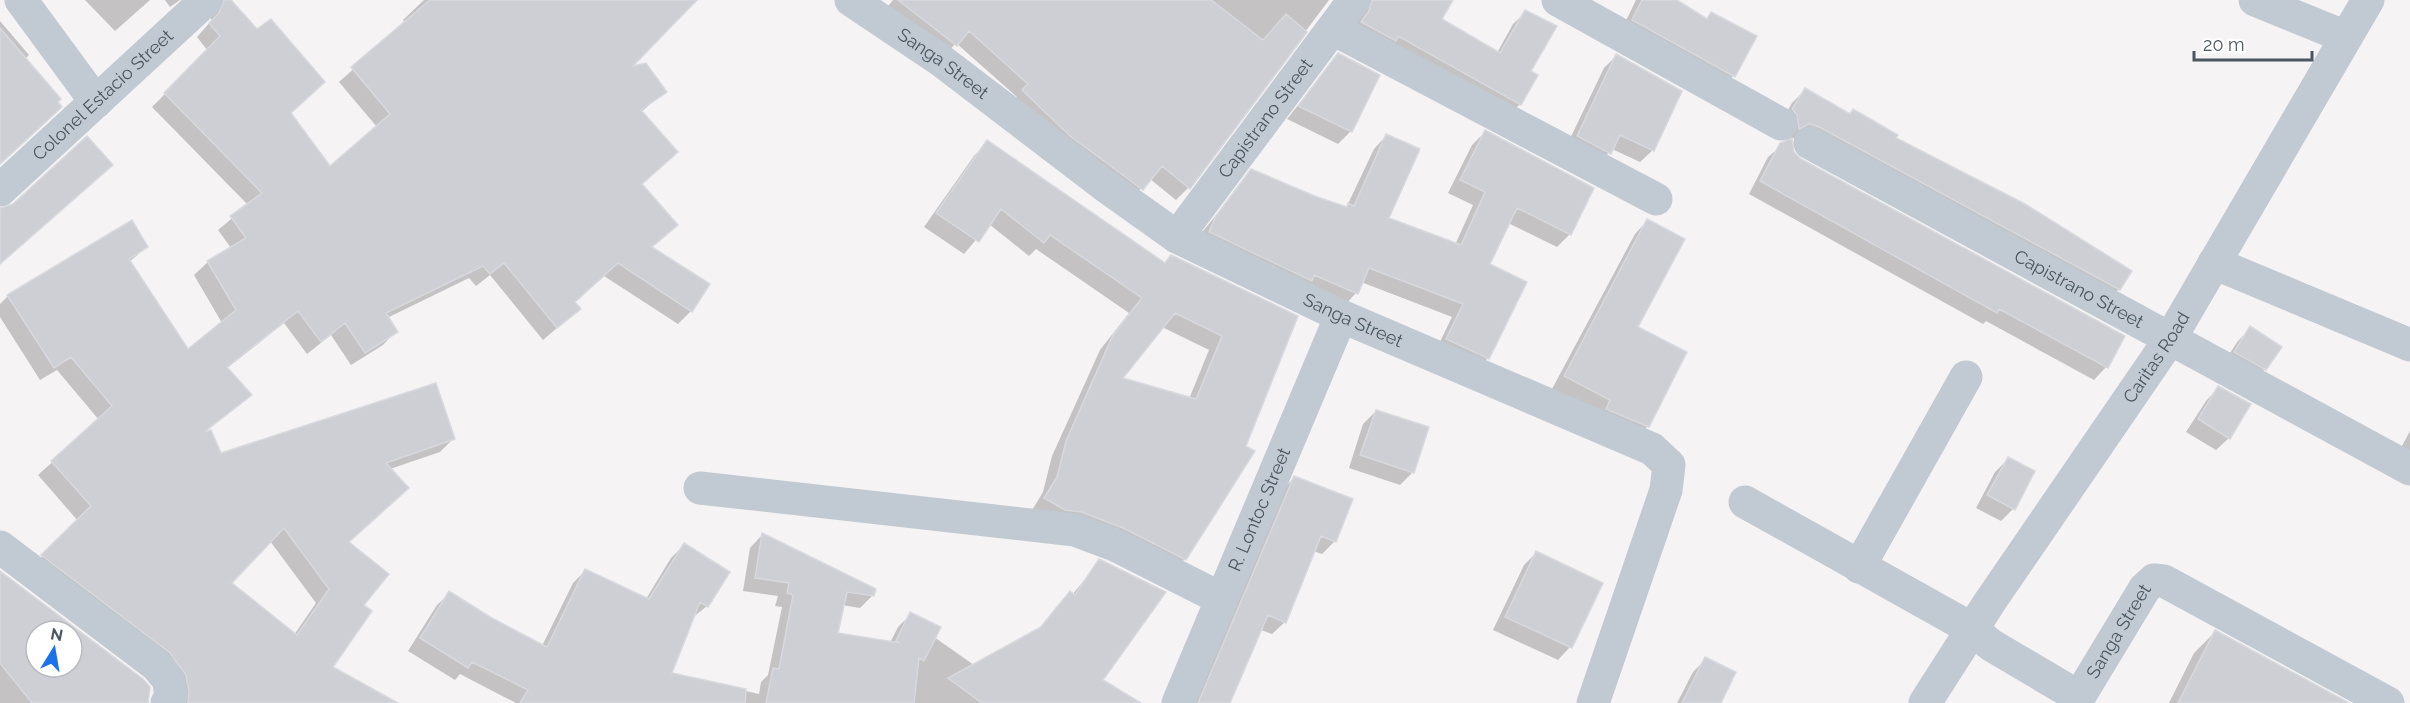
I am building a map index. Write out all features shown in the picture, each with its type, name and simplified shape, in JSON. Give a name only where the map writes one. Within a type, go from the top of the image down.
[{"type":"street","points":[[21,0],[96,102]]},
{"type":"street","name":"Colonel Estacio Street","points":[[0,190],[206,0]]},
{"type":"street","name":"Sanga Street","points":[[851,0],[939,59],[1104,185],[1177,237],[1341,316],[1652,449],[1669,465],[1666,490],[1593,703]]},
{"type":"street","name":"Capistrano Street","points":[[1177,237],[1354,0]]},
{"type":"street","points":[[1558,0],[1781,124]]},
{"type":"street","points":[[2255,0],[2346,37]]},
{"type":"street","name":"Caritas Road","points":[[1925,703],[1965,625],[2170,339],[2368,0]]},
{"type":"street","points":[[1333,29],[1656,199]]},
{"type":"street","name":"Capistrano Street","points":[[1810,143],[2410,469]]},
{"type":"street","points":[[2214,263],[2410,345]]},
{"type":"street","name":"R. Lontoc Street","points":[[1178,703],[1341,316]]},
{"type":"street","points":[[1859,567],[1966,377]]},
{"type":"street","points":[[700,488],[1075,530],[1115,545],[1222,599]]},
{"type":"street","name":"Sanga Street","points":[[1745,502],[1965,625],[1991,645],[2078,700],[2145,588],[2154,580],[2164,581],[2388,703]]},
{"type":"street","points":[[0,547],[156,665],[168,679],[171,695],[166,703]]},
{"type":"building","points":[[224,0],[231,0],[257,29],[271,19],[325,82],[291,113],[330,166],[390,114],[351,67],[430,0],[697,0],[633,66],[646,63],[667,92],[641,110],[678,152],[642,184],[678,225],[652,247],[710,284],[692,312],[618,263],[575,302],[581,309],[557,328],[504,263],[490,274],[483,266],[386,313],[398,332],[365,353],[345,323],[321,342],[298,311],[227,367],[252,395],[204,432],[211,430],[221,453],[436,383],[455,439],[386,463],[409,488],[349,542],[389,574],[364,605],[372,611],[333,667],[398,703],[188,703],[186,675],[170,653],[41,555],[91,506],[51,461],[112,406],[71,357],[54,368],[7,295],[132,220],[148,247],[129,259],[188,349],[236,310],[207,261],[246,238],[230,216],[262,193],[164,93],[220,36],[209,23],[219,13]],"holes":[[[284,528],[329,589],[297,635],[232,583]]]},
{"type":"building","points":[[898,0],[1211,0],[1263,40],[1286,14],[1307,32],[1190,189],[1162,166],[1143,190],[1070,136],[1022,90],[1028,84],[969,31],[957,46]]},
{"type":"building","points":[[1372,0],[1453,0],[1442,19],[1500,53],[1525,10],[1557,26],[1531,71],[1538,75],[1521,105],[1398,36],[1396,41],[1361,22],[1369,11]]},
{"type":"building","points":[[1642,0],[1677,0],[1707,19],[1711,12],[1757,36],[1735,77],[1632,20]]},
{"type":"building","points":[[0,28],[61,99],[58,102],[62,107],[0,164]]},
{"type":"building","points":[[1338,53],[1380,75],[1352,132],[1298,106]]},
{"type":"building","points":[[1616,54],[1682,91],[1654,151],[1620,135],[1611,154],[1577,136]]},
{"type":"building","points":[[1805,88],[1850,114],[1853,109],[1898,135],[1896,138],[2025,204],[2132,271],[2120,290],[1819,127],[1809,124],[1799,129],[1797,115],[1792,109]]},
{"type":"building","points":[[1485,130],[1594,188],[1571,235],[1517,208],[1490,264],[1527,282],[1489,359],[1446,339],[1463,304],[1369,268],[1358,294],[1314,275],[1312,281],[1209,232],[1216,216],[1251,169],[1317,197],[1347,207],[1348,203],[1354,206],[1386,134],[1420,149],[1389,218],[1461,245],[1485,192],[1460,180]]},
{"type":"building","points":[[87,136],[113,165],[0,264],[0,208],[13,204]]},
{"type":"building","points":[[1792,138],[1794,152],[1801,159],[2125,336],[2108,368],[1999,309],[1997,313],[1760,181],[1780,143]]},
{"type":"building","points":[[987,140],[1165,263],[1171,255],[1298,316],[1246,446],[1255,451],[1186,560],[1123,528],[1081,512],[1065,510],[1044,498],[1057,477],[1066,441],[1113,335],[1142,298],[1050,235],[1044,243],[1001,209],[979,242],[936,213]],"holes":[[[1175,313],[1222,336],[1196,399],[1123,378]]]},
{"type":"building","points":[[1647,219],[1685,239],[1638,327],[1687,352],[1649,427],[1606,409],[1610,400],[1564,376]]},
{"type":"building","points":[[2250,326],[2282,347],[2266,370],[2234,352]]},
{"type":"building","points":[[2218,386],[2251,404],[2230,439],[2198,419]]},
{"type":"building","points":[[1376,410],[1429,427],[1414,473],[1360,455]]},
{"type":"building","points":[[2008,457],[2035,471],[2015,510],[1987,495]]},
{"type":"building","points":[[1294,476],[1353,499],[1336,542],[1321,536],[1286,623],[1268,615],[1230,703],[1198,703]]},
{"type":"building","points":[[762,533],[876,589],[874,596],[847,592],[838,633],[900,643],[896,641],[910,612],[941,627],[924,661],[919,658],[914,703],[766,703],[773,668],[779,669],[793,595],[787,593],[789,583],[755,578]]},
{"type":"building","points":[[684,543],[730,572],[708,607],[700,602],[672,673],[746,689],[745,703],[520,703],[528,690],[472,662],[468,668],[420,638],[449,591],[490,617],[547,647],[585,569],[649,599]]},
{"type":"building","points":[[1536,551],[1603,583],[1572,648],[1505,617]]},
{"type":"building","points":[[1099,559],[1166,592],[1103,680],[1141,703],[982,703],[948,678],[1041,627],[1070,591],[1075,595]]},
{"type":"building","points":[[0,571],[64,619],[24,619],[24,679],[84,679],[84,634],[143,679],[150,687],[148,703],[32,703],[0,663]]},
{"type":"building","points":[[2215,630],[2224,635],[2349,703],[2178,703]]},
{"type":"building","points":[[1705,657],[1736,672],[1721,703],[1682,703]]}]
